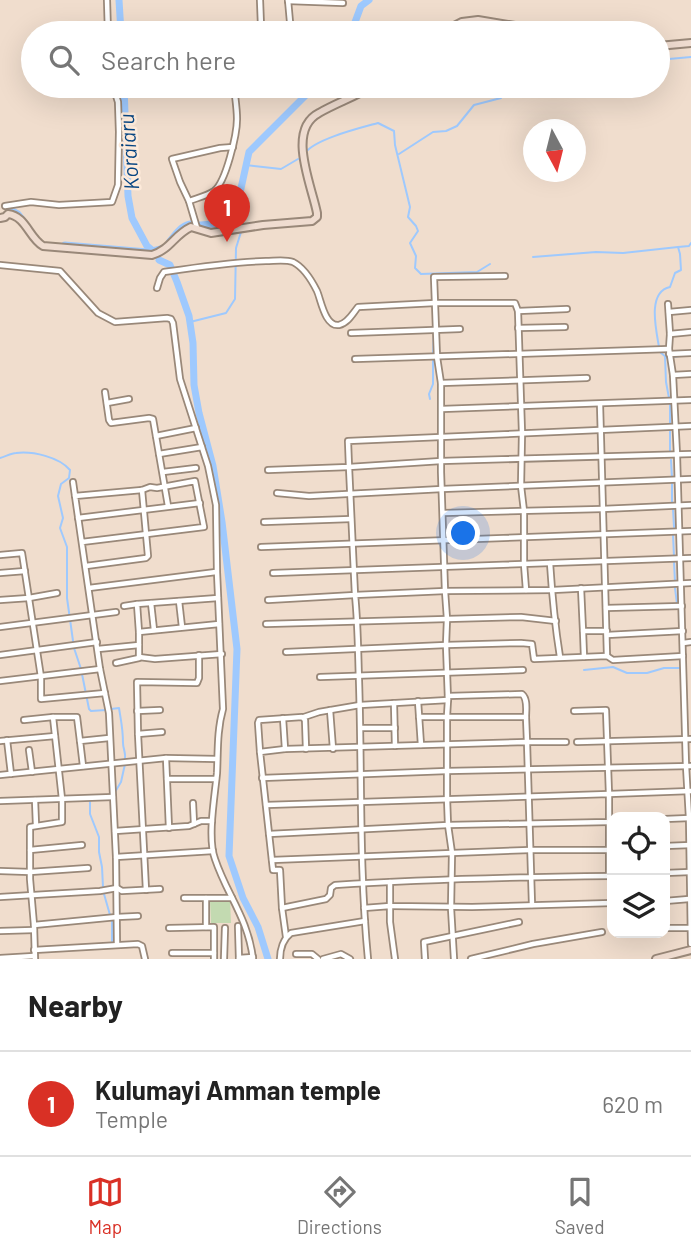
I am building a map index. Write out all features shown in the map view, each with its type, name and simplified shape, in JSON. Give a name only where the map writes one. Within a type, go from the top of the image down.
[{"type":"street","points":[[107,0],[108,21]]},
{"type":"street","points":[[260,0],[261,21]]},
{"type":"street","points":[[290,21],[288,1],[343,3]]},
{"type":"street","points":[[670,45],[691,43]]},
{"type":"street","points":[[3,205],[31,202],[68,205],[112,202],[118,185],[117,98]]},
{"type":"street","points":[[189,201],[216,190],[221,183],[233,147],[237,119],[235,98]]},
{"type":"street","points":[[3,216],[13,214],[19,217],[37,243],[43,246],[152,255],[166,248],[185,229],[191,227],[211,233],[315,220],[315,202],[301,146],[309,119],[351,98]]},
{"type":"street","points":[[197,228],[172,159],[233,147]]},
{"type":"street","points":[[3,205],[7,210],[3,216]]},
{"type":"street","points":[[157,288],[164,272],[236,262],[291,261],[300,267],[315,286],[324,313],[334,324],[343,323],[358,307],[511,302],[517,306],[526,590]]},
{"type":"street","points":[[0,265],[60,271],[98,313],[115,322],[171,319],[173,323],[180,379],[202,447],[216,505],[223,709],[212,821],[213,851],[242,916],[253,958],[239,958],[238,926]]},
{"type":"street","points":[[454,959],[452,853],[447,798],[447,619],[441,461],[442,409],[434,277],[505,276]]},
{"type":"street","points":[[668,304],[688,739],[691,944]]},
{"type":"street","points":[[518,311],[567,309]]},
{"type":"street","points":[[669,312],[691,310]]},
{"type":"street","points":[[518,328],[565,327]]},
{"type":"street","points":[[351,333],[460,329]]},
{"type":"street","points":[[670,334],[691,332]]},
{"type":"street","points":[[355,359],[519,353],[691,353]]},
{"type":"street","points":[[673,375],[691,374]]},
{"type":"street","points":[[441,383],[587,379]]},
{"type":"street","points":[[105,392],[111,423],[153,419],[168,506]]},
{"type":"street","points":[[107,403],[129,399]]},
{"type":"street","points":[[442,409],[691,400]]},
{"type":"street","points":[[600,404],[607,656]]},
{"type":"street","points":[[369,959],[362,883],[361,728],[348,441],[691,426]]},
{"type":"street","points":[[156,436],[196,428]]},
{"type":"street","points":[[159,454],[202,447]]},
{"type":"street","points":[[268,470],[441,461],[691,454]]},
{"type":"street","points":[[163,472],[196,468]]},
{"type":"street","points":[[277,494],[309,495],[691,479]]},
{"type":"street","points":[[75,496],[142,490],[195,481],[204,527],[82,542]]},
{"type":"street","points":[[73,482],[100,669],[108,706],[116,857],[117,944]]},
{"type":"street","points":[[86,566],[146,558],[149,553],[142,490]]},
{"type":"street","points":[[78,518],[200,503]]},
{"type":"street","points":[[443,513],[691,505]]},
{"type":"street","points":[[264,522],[351,519]]},
{"type":"street","points":[[261,547],[691,531]]},
{"type":"street","points":[[0,555],[22,553],[37,650],[41,699],[106,693]]},
{"type":"street","points":[[273,573],[691,558]]},
{"type":"street","points":[[551,563],[560,657]]},
{"type":"street","points":[[0,573],[25,571]]},
{"type":"street","points":[[89,588],[217,572]]},
{"type":"street","points":[[268,600],[691,583]]},
{"type":"street","points":[[581,588],[584,657]]},
{"type":"street","points":[[0,600],[57,593]]},
{"type":"street","points":[[124,606],[218,598]]},
{"type":"street","points":[[179,601],[182,627]]},
{"type":"street","points":[[151,603],[154,630]]},
{"type":"street","points":[[137,604],[139,657]]},
{"type":"street","points":[[606,607],[682,606]]},
{"type":"street","points":[[0,627],[116,612]]},
{"type":"street","points":[[682,617],[691,616]]},
{"type":"street","points":[[266,624],[521,617],[556,621]]},
{"type":"street","points":[[139,632],[219,624]]},
{"type":"street","points":[[583,631],[683,631]]},
{"type":"street","points":[[0,654],[97,642]]},
{"type":"street","points":[[683,643],[691,642]]},
{"type":"street","points":[[286,652],[532,644],[534,659],[607,656],[613,660],[683,656]]},
{"type":"street","points":[[98,649],[139,645]]},
{"type":"street","points":[[116,663],[137,660],[139,657],[155,659],[222,654]]},
{"type":"street","points":[[146,890],[136,682],[197,682],[199,655]]},
{"type":"street","points":[[0,681],[100,669]]},
{"type":"street","points":[[320,677],[523,670]]},
{"type":"street","points":[[280,959],[286,937],[279,870],[273,870],[262,778],[258,721],[262,719],[304,717],[360,705],[522,694],[526,701],[532,905]]},
{"type":"street","points":[[418,701],[421,745]]},
{"type":"street","points":[[394,703],[395,746]]},
{"type":"street","points":[[137,711],[160,710]]},
{"type":"street","points":[[330,710],[333,749]]},
{"type":"street","points":[[574,711],[606,710],[609,812]]},
{"type":"street","points":[[34,955],[30,895],[30,827],[62,822],[53,717]]},
{"type":"street","points":[[24,720],[77,717],[83,766]]},
{"type":"street","points":[[304,717],[306,749]]},
{"type":"street","points":[[419,717],[526,717]]},
{"type":"street","points":[[283,718],[285,749]]},
{"type":"street","points":[[361,728],[395,728]]},
{"type":"street","points":[[138,734],[162,732]]},
{"type":"street","points":[[0,741],[55,736]]},
{"type":"street","points":[[80,741],[109,738]]},
{"type":"street","points":[[577,742],[688,739]]},
{"type":"street","points":[[7,740],[11,774]]},
{"type":"street","points":[[260,752],[285,749],[566,742]]},
{"type":"street","points":[[29,750],[32,772]]},
{"type":"street","points":[[0,775],[166,758],[217,759]]},
{"type":"street","points":[[166,758],[169,828]]},
{"type":"street","points":[[262,778],[688,766]]},
{"type":"street","points":[[167,779],[216,779]]},
{"type":"street","points":[[266,805],[689,791]]},
{"type":"street","points":[[0,801],[113,797]]},
{"type":"street","points":[[35,800],[36,825]]},
{"type":"street","points":[[193,803],[194,824]]},
{"type":"street","points":[[670,819],[690,818]]},
{"type":"street","points":[[115,831],[189,827],[201,821],[212,821]]},
{"type":"street","points":[[269,834],[448,825],[607,822]]},
{"type":"street","points":[[30,850],[82,845]]},
{"type":"street","points":[[670,846],[690,845]]},
{"type":"street","points":[[272,860],[607,849]]},
{"type":"street","points":[[116,857],[213,851]]},
{"type":"street","points":[[0,871],[88,868]]},
{"type":"street","points":[[670,873],[690,872]]},
{"type":"street","points":[[282,908],[326,899],[335,885],[607,876]]},
{"type":"street","points":[[390,882],[390,922],[395,959]]},
{"type":"street","points":[[0,897],[117,888],[122,891],[160,888]]},
{"type":"street","points":[[184,898],[233,898]]},
{"type":"street","points":[[206,898],[206,927]]},
{"type":"street","points":[[670,901],[689,899]]},
{"type":"street","points":[[364,908],[607,903]]},
{"type":"street","points":[[0,930],[138,916]]},
{"type":"street","points":[[286,937],[294,932],[365,921]]},
{"type":"street","points":[[425,959],[424,942],[519,922]]},
{"type":"street","points":[[169,928],[214,927],[214,956],[172,953]]},
{"type":"street","points":[[224,959],[225,928]]},
{"type":"street","points":[[670,928],[690,928]]},
{"type":"street","points":[[471,959],[533,944],[602,932]]},
{"type":"street","points":[[0,958],[117,944],[138,944],[142,946],[145,959]]},
{"type":"street","points":[[656,959],[681,956],[691,950]]},
{"type":"street","points":[[296,954],[312,954],[317,959]]},
{"type":"street","points":[[323,959],[341,954],[350,959]]},
{"type":"green space","points":[[230,899],[231,923],[211,923],[210,900]]},
{"type":"waterway","name":"Koraiaru","points":[[119,0],[120,21]]},
{"type":"waterway","points":[[355,21],[361,6],[369,0]]},
{"type":"waterway","points":[[670,59],[691,57]]},
{"type":"waterway","name":"Koraiaru","points":[[124,98],[128,196],[132,218],[147,246],[153,251]]},
{"type":"waterway","points":[[200,225],[232,218],[249,152],[303,98]]},
{"type":"waterway","points":[[399,154],[433,132],[446,131],[457,126],[474,105],[501,98]]},
{"type":"waterway","points":[[305,153],[318,143],[378,123],[394,131],[410,207],[408,217],[418,231],[410,243],[416,256],[415,268],[421,274],[477,272],[490,264]]},
{"type":"waterway","points":[[246,165],[281,169],[298,159]]},
{"type":"waterway","points":[[238,202],[243,212],[242,224]]},
{"type":"waterway","points":[[9,209],[18,214],[24,222]]},
{"type":"waterway","points":[[170,241],[183,227],[193,224]]},
{"type":"waterway","points":[[190,322],[226,313],[235,299],[236,248],[241,232]]},
{"type":"waterway","points":[[659,347],[655,321],[658,296],[670,287],[675,273],[681,270],[678,247],[689,246],[691,243]]},
{"type":"waterway","points":[[65,245],[148,252],[161,249]]},
{"type":"waterway","points":[[533,257],[596,252],[623,253],[678,247]]},
{"type":"waterway","points":[[159,260],[170,265],[189,316],[194,385],[213,466],[237,649],[229,856],[268,959]]},
{"type":"waterway","points":[[432,275],[432,287]]},
{"type":"waterway","points":[[433,355],[434,332]]},
{"type":"waterway","points":[[660,352],[667,358]]},
{"type":"waterway","points":[[673,357],[686,355]]},
{"type":"waterway","points":[[665,357],[669,398]]},
{"type":"waterway","points":[[430,399],[433,359]]},
{"type":"waterway","points":[[670,404],[670,423]]},
{"type":"waterway","points":[[670,431],[670,451]]},
{"type":"waterway","points":[[0,458],[14,453],[38,454],[53,458],[70,470],[69,478],[61,484],[58,496],[63,518],[60,528],[67,547],[67,598],[74,648],[81,669]]},
{"type":"waterway","points":[[671,460],[672,478]]},
{"type":"waterway","points":[[672,484],[672,504]]},
{"type":"waterway","points":[[673,509],[674,527]]},
{"type":"waterway","points":[[673,535],[674,556]]},
{"type":"waterway","points":[[674,562],[675,582]]},
{"type":"waterway","points":[[675,588],[677,604]]},
{"type":"waterway","points":[[584,670],[613,667],[627,673],[647,673],[664,668],[681,668]]},
{"type":"waterway","points":[[82,674],[89,709],[106,710]]},
{"type":"waterway","points":[[111,709],[119,708],[125,759]]},
{"type":"waterway","points":[[115,792],[121,782],[125,764]]},
{"type":"waterway","points":[[90,802],[90,814],[99,837],[103,887]]},
{"type":"waterway","points":[[104,894],[110,915]]},
{"type":"waterway","points":[[112,921],[112,941]]},
{"type":"place","name":"Kulumayi Amman temple","points":[[227,242]]}]
